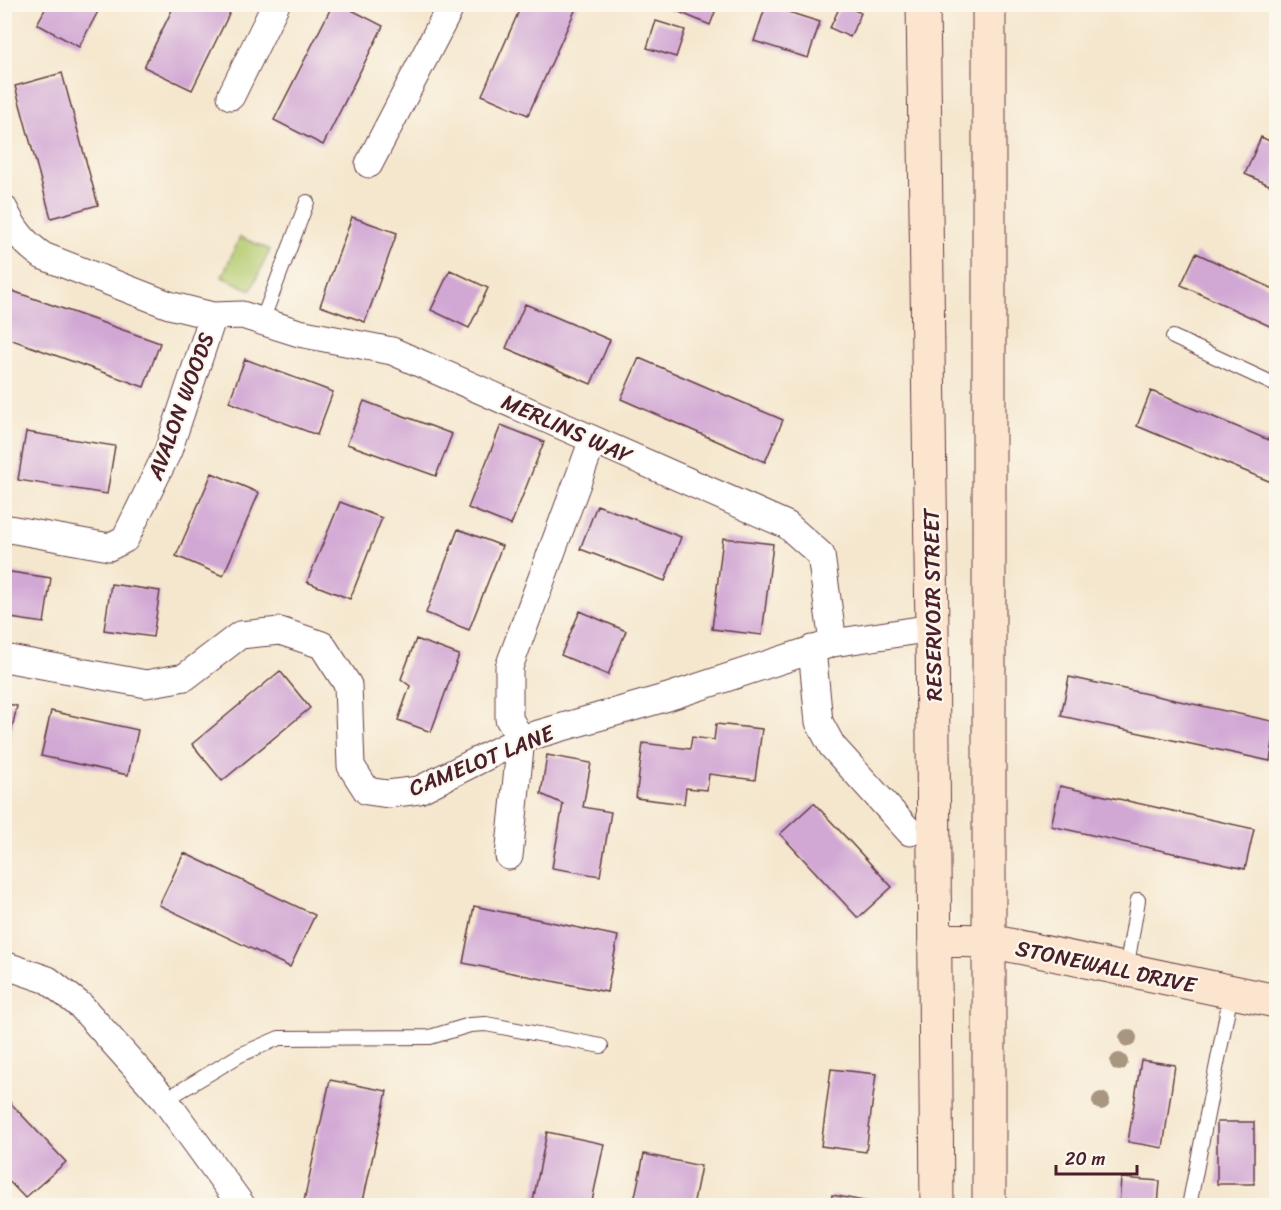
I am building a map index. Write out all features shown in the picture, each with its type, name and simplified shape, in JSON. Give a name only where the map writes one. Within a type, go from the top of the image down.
[{"type":"main road","name":"RESERVOIR STREET","points":[[923,4],[937,1206]]},
{"type":"main road","points":[[988,4],[989,1206]]},
{"type":"main road","name":"STONEWALL DRIVE","points":[[935,940],[990,941],[1276,1001]]},
{"type":"street","points":[[231,96],[276,4]]},
{"type":"street","points":[[369,164],[452,4]]},
{"type":"street","name":"AVALON WOODS","points":[[4,209],[13,228],[28,246],[43,256],[169,305],[213,316],[168,451],[125,539],[108,547],[4,528]]},
{"type":"street","name":"MERLINS WAY","points":[[213,316],[242,315],[299,333],[392,351],[788,525],[821,555],[822,646],[819,722],[832,746],[910,832]]},
{"type":"street","points":[[509,856],[521,739],[509,719],[509,667],[593,440]]},
{"type":"street","name":"CAMELOT LANE","points":[[4,658],[146,684],[185,677],[240,635],[280,631],[322,645],[348,685],[351,766],[366,791],[388,795],[419,790],[521,739],[668,698],[822,646],[932,628]]},
{"type":"street","points":[[4,965],[48,980],[81,1006],[165,1100],[242,1206]]},
{"type":"lane","points":[[262,321],[307,202]]},
{"type":"lane","points":[[1173,337],[1276,385]]},
{"type":"lane","points":[[1126,970],[1138,900]]},
{"type":"lane","points":[[1189,1206],[1231,993]]},
{"type":"lane","points":[[165,1100],[240,1056],[279,1038],[430,1037],[470,1025],[486,1024],[601,1046]]},
{"type":"green space","points":[[240,237],[270,250],[251,290],[222,277]]},
{"type":"building","points":[[48,4],[102,4],[79,47],[37,24]]},
{"type":"building","points":[[175,4],[234,4],[192,90],[144,67]]},
{"type":"building","points":[[333,4],[340,4],[383,26],[323,145],[274,120]]},
{"type":"building","points":[[522,4],[578,4],[528,115],[482,95]]},
{"type":"building","points":[[660,4],[718,4],[710,25]]},
{"type":"building","points":[[841,4],[861,13],[850,37],[830,28]]},
{"type":"building","points":[[766,5],[820,22],[808,58],[754,41]]},
{"type":"building","points":[[656,21],[685,30],[676,57],[647,48]]},
{"type":"building","points":[[62,73],[98,205],[51,218],[15,86]]},
{"type":"building","points":[[1261,137],[1276,144],[1276,188],[1245,174]]},
{"type":"building","points":[[352,217],[397,233],[365,322],[320,306]]},
{"type":"building","points":[[1196,253],[1276,290],[1276,329],[1181,285]]},
{"type":"building","points":[[450,270],[488,288],[469,328],[431,310]]},
{"type":"building","points":[[4,288],[160,343],[144,387],[4,337]]},
{"type":"building","points":[[525,304],[610,340],[591,384],[506,348]]},
{"type":"building","points":[[639,358],[783,420],[765,462],[621,399]]},
{"type":"building","points":[[245,359],[333,392],[317,435],[229,402]]},
{"type":"building","points":[[1151,391],[1276,443],[1276,484],[1137,426]]},
{"type":"building","points":[[364,401],[452,434],[436,476],[347,444]]},
{"type":"building","points":[[501,425],[544,442],[511,525],[468,508]]},
{"type":"building","points":[[26,432],[115,446],[107,494],[18,480]]},
{"type":"building","points":[[212,473],[259,493],[223,576],[176,556]]},
{"type":"building","points":[[340,502],[382,518],[350,599],[307,582]]},
{"type":"building","points":[[597,505],[681,537],[665,581],[580,549]]},
{"type":"building","points":[[458,529],[502,546],[469,630],[426,613]]},
{"type":"building","points":[[723,538],[773,544],[762,635],[712,629]]},
{"type":"building","points":[[4,571],[51,578],[44,623],[4,617]]},
{"type":"building","points":[[111,584],[160,591],[153,637],[104,630]]},
{"type":"building","points":[[580,611],[626,631],[608,675],[561,655]]},
{"type":"building","points":[[416,639],[459,655],[431,732],[398,720],[410,686],[401,679]]},
{"type":"building","points":[[280,671],[310,708],[222,781],[192,744]]},
{"type":"building","points":[[1069,677],[1276,722],[1270,761],[1061,716]]},
{"type":"building","points":[[4,703],[17,706],[7,751],[4,751]]},
{"type":"building","points":[[51,711],[138,730],[128,775],[41,756]]},
{"type":"building","points":[[716,724],[762,729],[755,780],[709,774],[707,790],[686,788],[684,804],[636,798],[643,743],[690,749],[692,737],[714,740]]},
{"type":"building","points":[[547,755],[591,763],[583,807],[611,812],[600,876],[552,868],[563,804],[541,794]]},
{"type":"building","points":[[1060,786],[1254,829],[1245,869],[1051,826]]},
{"type":"building","points":[[814,803],[892,887],[858,918],[780,834]]},
{"type":"building","points":[[184,853],[315,915],[290,967],[159,905]]},
{"type":"building","points":[[474,906],[618,936],[607,992],[463,963]]},
{"type":"building","points":[[1141,1060],[1175,1065],[1163,1148],[1128,1142]]},
{"type":"building","points":[[831,1069],[876,1074],[866,1152],[821,1146]]},
{"type":"building","points":[[330,1080],[387,1091],[362,1206],[326,1206],[304,1201]]},
{"type":"building","points":[[4,1096],[66,1162],[25,1198],[4,1176]]},
{"type":"building","points":[[1217,1122],[1254,1122],[1254,1184],[1217,1184]]},
{"type":"building","points":[[547,1132],[604,1144],[591,1206],[532,1206]]},
{"type":"building","points":[[644,1154],[701,1166],[693,1206],[633,1206]]},
{"type":"building","points":[[1121,1178],[1160,1181],[1158,1206],[1119,1206]]},
{"type":"building","points":[[832,1195],[880,1204],[880,1206],[830,1206]]}]
